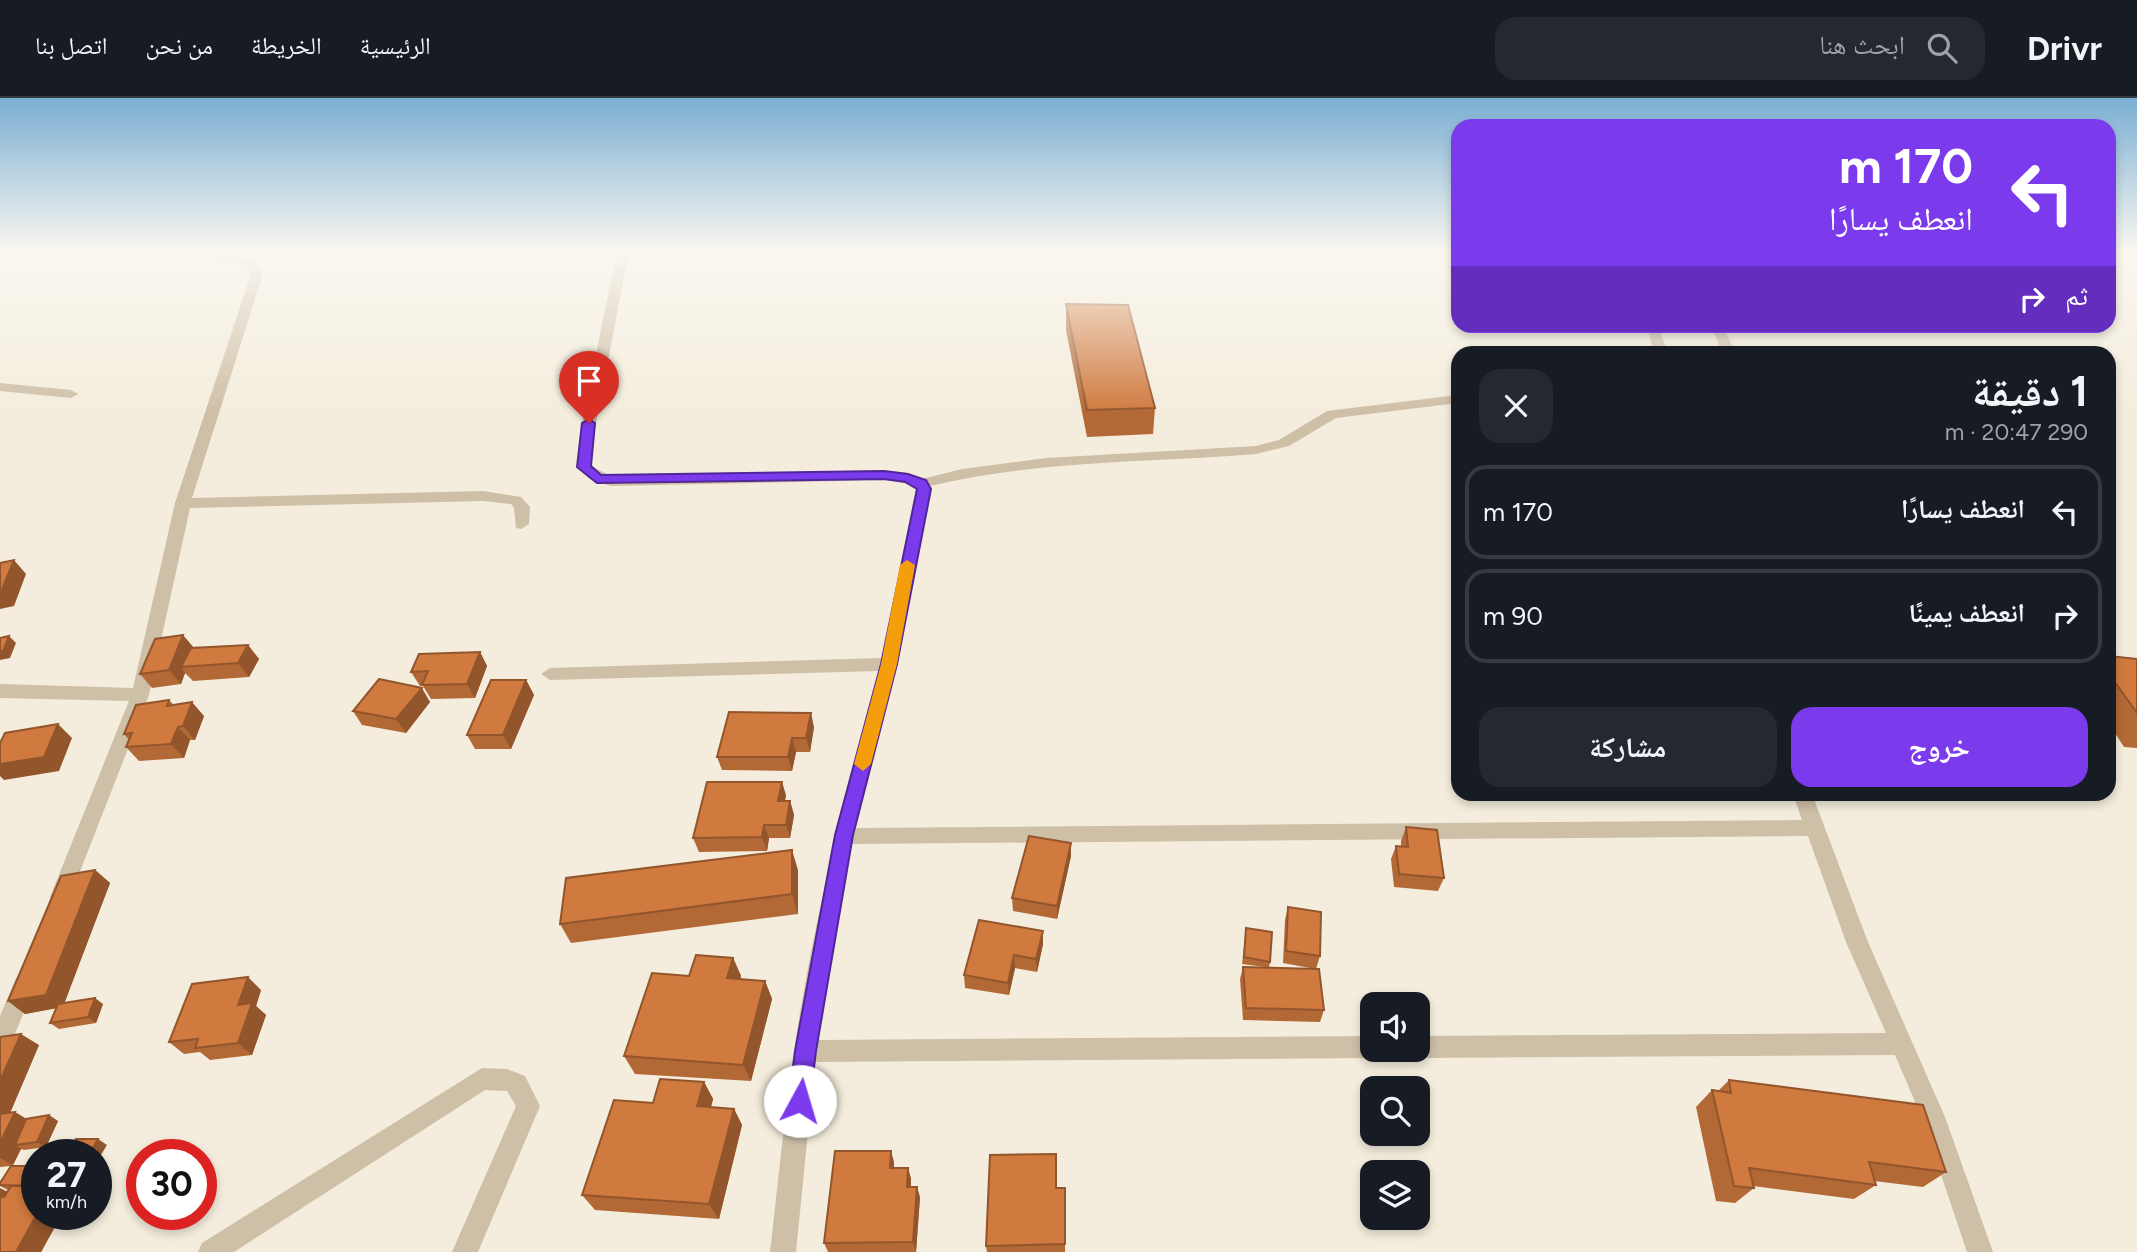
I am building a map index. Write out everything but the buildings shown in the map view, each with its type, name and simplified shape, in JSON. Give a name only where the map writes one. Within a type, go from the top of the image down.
[{"type":"street","points":[[55,910],[139,695],[183,503],[218,387],[248,305]]},
{"type":"street","points":[[613,305],[589,423],[584,467],[597,479],[611,481],[884,475],[908,478],[921,484],[947,476],[1063,460],[1256,450],[1284,443],[1332,414],[1451,400]]},
{"type":"street","points":[[0,387],[71,394]]},
{"type":"street","points":[[783,1252],[806,1051],[844,835],[889,664],[913,535],[925,495],[921,484]]},
{"type":"street","points":[[183,503],[483,496],[516,500],[522,507],[521,524]]},
{"type":"street","points":[[550,674],[889,664]]},
{"type":"street","points":[[0,691],[139,695]]},
{"type":"street","points":[[1804,801],[1933,1117],[1980,1252]]},
{"type":"street","points":[[844,835],[1813,828]]},
{"type":"street","points":[[0,1043],[30,971]]},
{"type":"street","points":[[1430,1047],[1901,1044]]},
{"type":"street","points":[[806,1051],[1360,1047]]},
{"type":"street","points":[[211,1252],[482,1079],[511,1079],[523,1088],[528,1106],[465,1252]]},
{"type":"slow traffic","points":[[863,764],[889,664],[907,565]]},
{"type":"route","points":[[589,423],[584,467],[597,479],[611,481],[884,475],[908,478],[921,484],[924,489],[925,495],[913,535],[889,664],[844,835],[806,1051],[800,1101]]}]
